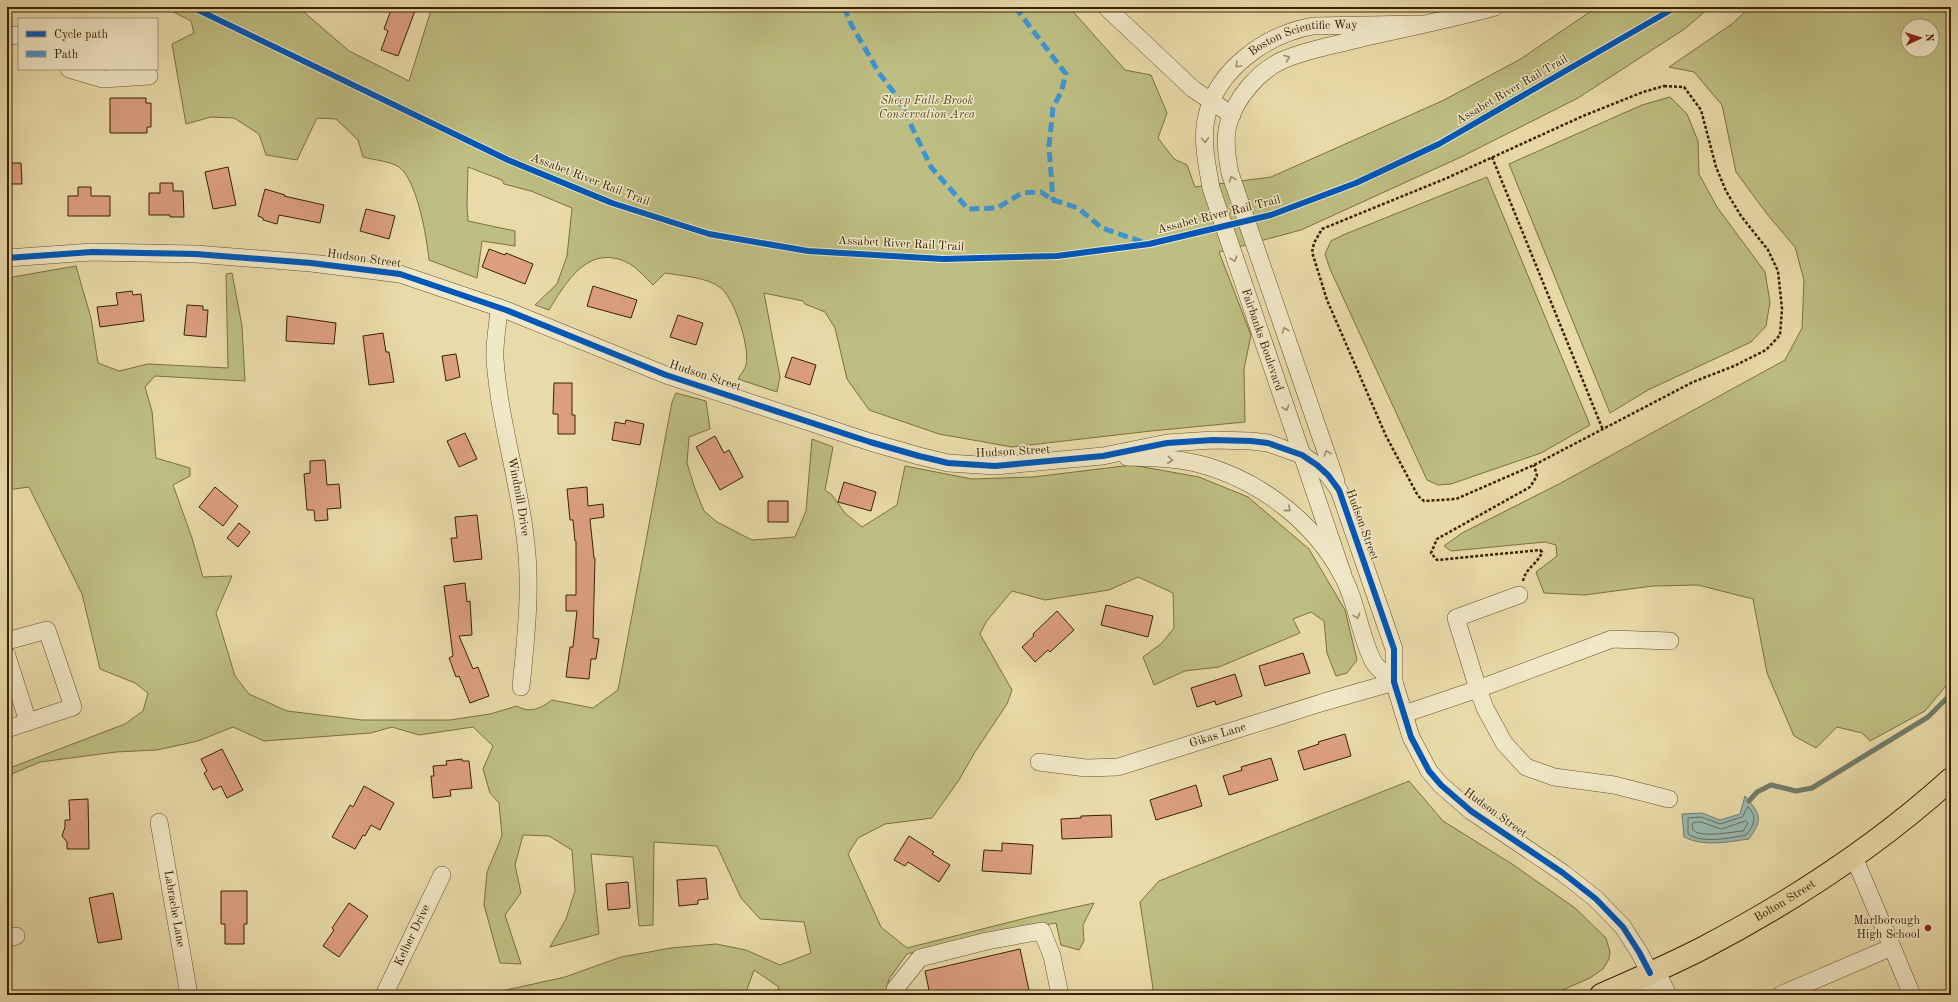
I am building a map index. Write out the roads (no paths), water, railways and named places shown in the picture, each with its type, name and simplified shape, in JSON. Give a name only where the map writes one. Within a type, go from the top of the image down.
[{"type":"main road","name":"Bolton Street","points":[[1601,995],[1650,979],[1748,923],[1826,874],[1853,855],[1901,820],[1951,779]]},
{"type":"street","points":[[1106,7],[1179,76],[1211,102],[1232,115]]},
{"type":"street","name":"Boston Scientific Way","points":[[1232,115],[1253,83],[1261,74],[1282,60],[1309,51],[1494,7]]},
{"type":"street","name":"Boston Scientific Way","points":[[1211,102],[1226,77],[1250,53],[1265,43],[1297,28],[1321,26],[1420,24]]},
{"type":"street","points":[[7,36],[18,35]]},
{"type":"street","points":[[72,70],[103,79],[149,76]]},
{"type":"street","name":"Fairbanks Boulevard","points":[[1211,102],[1207,116],[1204,142],[1211,188],[1343,575]]},
{"type":"street","name":"Fairbanks Boulevard","points":[[1232,115],[1228,126],[1227,137],[1230,173],[1339,490]]},
{"type":"street","name":"Hudson Street","points":[[7,258],[92,252],[133,251],[196,254],[311,263],[400,274],[499,308],[666,375],[918,456],[948,463],[995,466],[1103,456],[1167,443],[1232,439],[1268,443],[1302,455],[1317,465],[1328,475],[1339,490],[1394,649],[1394,682],[1411,737],[1429,771],[1442,785],[1476,815],[1563,873],[1596,899],[1623,927],[1639,952],[1650,979],[1668,995]]},
{"type":"street","name":"Windmill Drive","points":[[499,308],[495,358],[500,401],[516,476],[526,537],[528,613],[522,687]]},
{"type":"street","name":"Hudson Street","points":[[1103,456],[1185,461],[1220,471],[1255,486],[1276,499],[1303,523],[1343,575],[1373,662],[1394,682]]},
{"type":"street","points":[[1519,595],[1456,618],[1478,689],[1494,726],[1504,742],[1526,767],[1554,777],[1614,785],[1669,799]]},
{"type":"street","points":[[7,641],[47,630],[73,707],[7,729]]},
{"type":"street","points":[[1404,714],[1478,689],[1612,639],[1670,641]]},
{"type":"street","points":[[7,656],[11,680],[28,722]]},
{"type":"street","name":"Gikas Lane","points":[[1039,762],[1086,768],[1118,767],[1324,702],[1394,682]]},
{"type":"street","name":"Labrache Lane","points":[[159,822],[189,995]]},
{"type":"street","points":[[1853,855],[1912,995]]},
{"type":"street","name":"Kelber Drive","points":[[384,995],[442,876]]},
{"type":"street","points":[[896,995],[896,989],[920,958],[987,941],[1042,931],[1052,956],[1060,995]]},
{"type":"street","points":[[1780,995],[1892,947]]},
{"type":"water","points":[[1745,796],[1754,808],[1758,817],[1757,827],[1749,839],[1708,843],[1684,837],[1682,814],[1702,813],[1720,820],[1740,814]]},
{"type":"waterway","points":[[1749,801],[1757,792],[1771,785],[1796,791],[1812,788],[1928,717],[1951,694]]},
{"type":"place","name":"Marlborough High School","points":[[1928,928]]},
{"type":"park label","name":"Sheep Falls Brook Conservation Area","points":[[927,108]]}]
